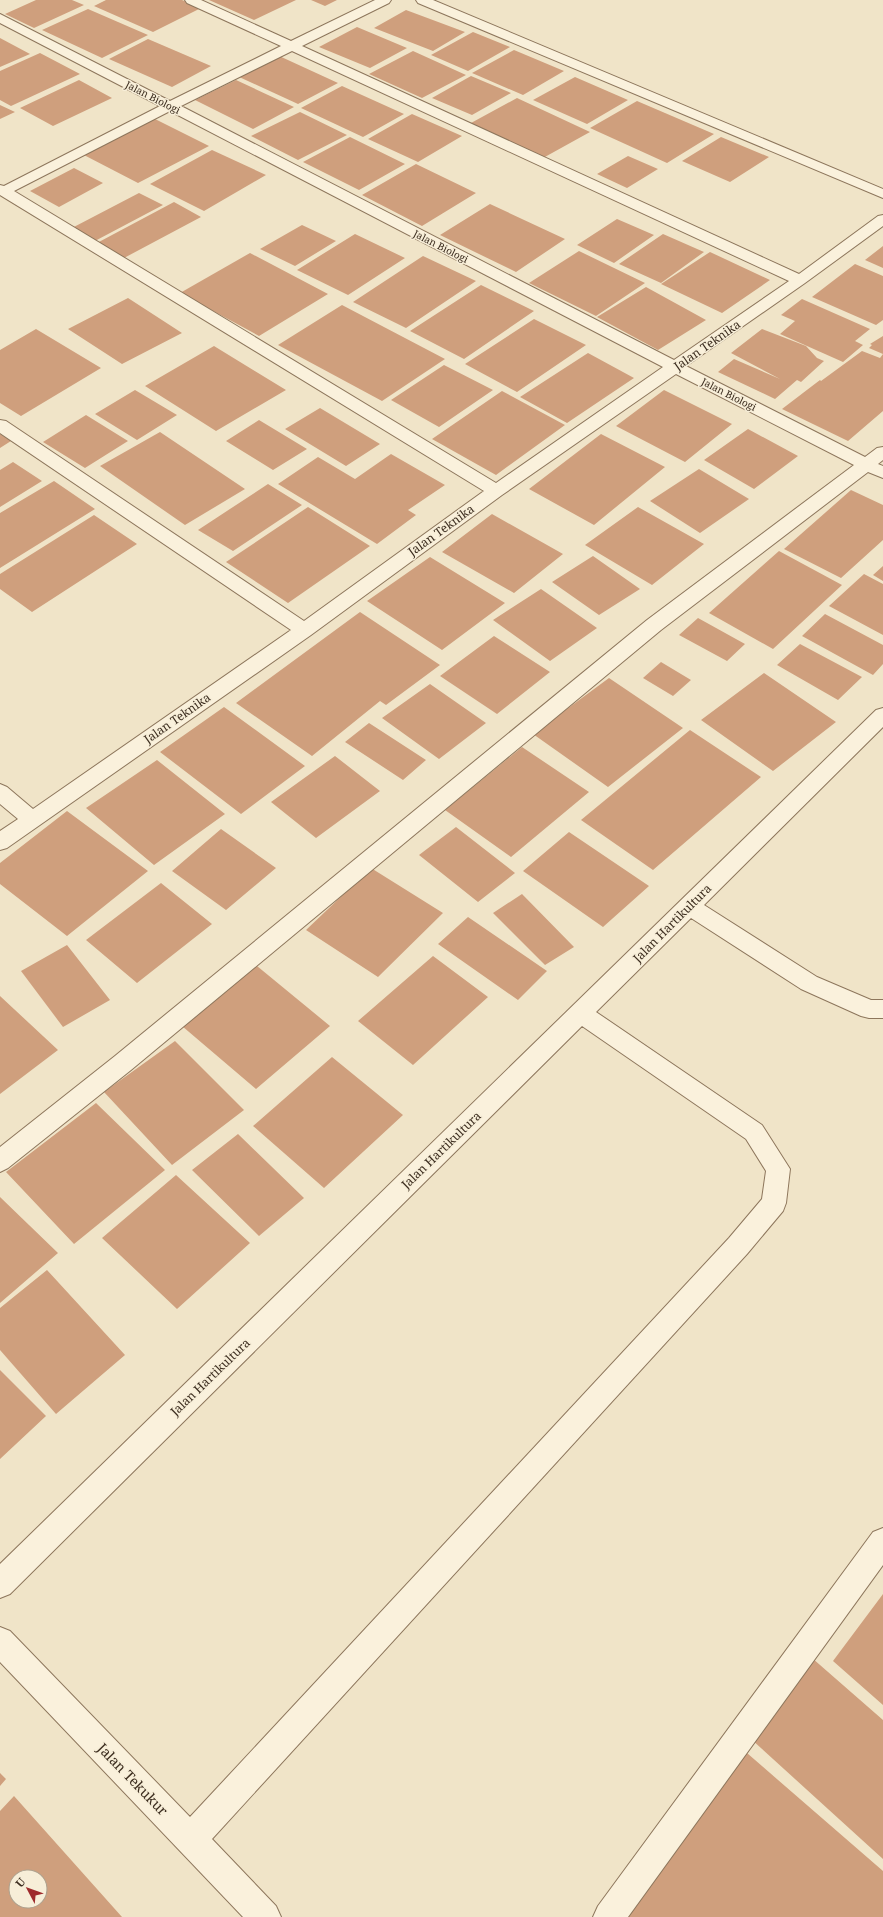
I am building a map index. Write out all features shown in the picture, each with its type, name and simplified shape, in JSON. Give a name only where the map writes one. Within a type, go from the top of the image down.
[{"type":"street","points":[[191,0],[800,280]]},
{"type":"street","points":[[2,190],[386,0]]},
{"type":"street","points":[[422,0],[883,194]]},
{"type":"street","name":"Jalan Biologi","points":[[0,18],[675,367],[878,463]]},
{"type":"street","points":[[2,190],[496,491]]},
{"type":"street","name":"Jalan Teknika","points":[[0,842],[304,630],[496,491],[800,280],[883,219]]},
{"type":"street","points":[[0,425],[304,630]]},
{"type":"street","points":[[0,1161],[123,1063],[654,625],[878,463]]},
{"type":"street","name":"Jalan Hartikultura","points":[[4,1571],[580,1013],[883,715]]},
{"type":"street","points":[[0,792],[31,819]]},
{"type":"street","points":[[689,906],[810,983],[869,1009],[883,1009]]},
{"type":"street","points":[[191,1839],[732,1252],[774,1203],[778,1168],[754,1132],[580,1013]]},
{"type":"street","points":[[609,1917],[883,1542]]},
{"type":"street","name":"Jalan Tekukur","points":[[0,1641],[265,1917]]},
{"type":"building","points":[[36,0],[72,0],[84,5],[34,28],[5,14]]},
{"type":"building","points":[[106,0],[182,0],[201,8],[153,32],[94,6]]},
{"type":"building","points":[[209,0],[296,0],[254,20]]},
{"type":"building","points":[[311,0],[337,0],[325,6]]},
{"type":"building","points":[[88,9],[148,35],[102,58],[42,30]]},
{"type":"building","points":[[406,10],[465,32],[433,51],[374,28]]},
{"type":"building","points":[[357,27],[407,48],[370,68],[319,47]]},
{"type":"building","points":[[473,32],[510,47],[468,71],[431,55]]},
{"type":"building","points":[[0,38],[30,54],[0,67]]},
{"type":"building","points":[[148,39],[211,66],[172,87],[109,59]]},
{"type":"building","points":[[514,50],[564,71],[523,95],[472,73]]},
{"type":"building","points":[[413,51],[466,75],[422,98],[369,74]]},
{"type":"building","points":[[40,53],[80,74],[11,106],[0,100],[0,71]]},
{"type":"building","points":[[277,55],[338,83],[298,104],[237,76]]},
{"type":"building","points":[[471,76],[511,93],[472,115],[432,98]]},
{"type":"building","points":[[575,77],[628,100],[587,124],[533,100]]},
{"type":"building","points":[[79,80],[112,98],[53,126],[20,108]]},
{"type":"building","points":[[236,80],[294,107],[253,129],[195,100]]},
{"type":"building","points":[[342,86],[404,114],[363,137],[301,108]]},
{"type":"building","points":[[517,98],[590,132],[543,158],[471,123]]},
{"type":"building","points":[[637,101],[714,134],[667,163],[590,128]]},
{"type":"building","points":[[0,105],[15,112],[0,119]]},
{"type":"building","points":[[300,112],[347,135],[298,160],[251,136]]},
{"type":"building","points":[[412,114],[462,136],[418,162],[368,139]]},
{"type":"building","points":[[153,118],[209,146],[138,183],[82,154]]},
{"type":"building","points":[[350,137],[405,164],[359,190],[303,162]]},
{"type":"building","points":[[721,137],[769,157],[730,182],[682,161]]},
{"type":"building","points":[[212,150],[266,175],[204,211],[150,184]]},
{"type":"building","points":[[628,156],[658,169],[627,188],[597,174]]},
{"type":"building","points":[[416,164],[476,193],[422,226],[362,195]]},
{"type":"building","points":[[74,168],[103,183],[59,207],[30,191]]},
{"type":"building","points":[[139,193],[163,205],[93,242],[70,229]]},
{"type":"building","points":[[174,202],[201,217],[124,258],[97,243]]},
{"type":"building","points":[[490,204],[565,239],[516,272],[440,235]]},
{"type":"building","points":[[617,219],[654,235],[614,263],[577,245]]},
{"type":"building","points":[[302,225],[336,241],[295,266],[260,249]]},
{"type":"building","points":[[355,234],[405,258],[348,295],[297,270]]},
{"type":"building","points":[[663,234],[704,252],[661,283],[619,264]]},
{"type":"building","points":[[883,246],[883,268],[865,260]]},
{"type":"building","points":[[579,251],[645,283],[596,316],[529,283]]},
{"type":"building","points":[[710,252],[770,280],[722,313],[661,284]]},
{"type":"building","points":[[250,253],[328,294],[259,336],[180,293]]},
{"type":"building","points":[[423,256],[476,281],[406,328],[353,302]]},
{"type":"building","points":[[855,264],[883,276],[883,320],[876,325],[812,297]]},
{"type":"building","points":[[481,285],[534,311],[464,359],[410,331]]},
{"type":"building","points":[[646,287],[706,320],[658,350],[597,317]]},
{"type":"building","points":[[128,298],[182,333],[122,364],[68,329]]},
{"type":"building","points":[[802,299],[870,329],[855,341],[863,345],[843,362],[780,334],[795,321],[781,315]]},
{"type":"building","points":[[342,305],[445,359],[382,401],[278,345]]},
{"type":"building","points":[[534,319],[586,345],[517,392],[465,364]]},
{"type":"building","points":[[36,329],[101,368],[21,416],[0,403],[0,350]]},
{"type":"building","points":[[762,329],[806,346],[817,358],[824,361],[801,382],[797,380],[775,399],[718,372],[734,359],[780,379],[731,353]]},
{"type":"building","points":[[883,336],[883,354],[869,348],[872,345],[870,344]]},
{"type":"building","points":[[214,346],[286,390],[216,431],[145,386]]},
{"type":"building","points":[[862,351],[880,358],[883,354],[883,411],[848,441],[782,409],[820,380],[821,381]]},
{"type":"building","points":[[588,353],[634,378],[567,423],[520,397]]},
{"type":"building","points":[[444,365],[493,390],[439,427],[391,400]]},
{"type":"building","points":[[135,390],[177,415],[137,440],[95,414]]},
{"type":"building","points":[[664,390],[732,424],[685,462],[616,426]]},
{"type":"building","points":[[502,391],[565,425],[496,475],[432,439]]},
{"type":"building","points":[[320,408],[380,444],[346,466],[285,429]]},
{"type":"building","points":[[86,415],[128,441],[85,468],[43,442]]},
{"type":"building","points":[[259,420],[307,449],[273,470],[226,441]]},
{"type":"building","points":[[748,429],[798,456],[754,489],[704,460]]},
{"type":"building","points":[[160,432],[245,489],[185,525],[100,466]]},
{"type":"building","points":[[0,434],[11,441],[0,448]]},
{"type":"building","points":[[601,434],[665,467],[594,525],[529,489]]},
{"type":"building","points":[[391,454],[445,485],[408,510],[416,515],[377,544],[278,484],[318,457],[355,479]]},
{"type":"building","points":[[13,462],[42,481],[0,507],[0,470]]},
{"type":"building","points":[[699,469],[749,499],[700,533],[650,501]]},
{"type":"building","points":[[54,481],[95,509],[0,568],[0,513]]},
{"type":"building","points":[[268,484],[302,505],[233,551],[198,530]]},
{"type":"building","points":[[851,490],[883,505],[883,540],[841,578],[784,549]]},
{"type":"building","points":[[308,507],[370,546],[288,603],[226,562]]},
{"type":"building","points":[[638,507],[704,544],[652,585],[585,545]]},
{"type":"building","points":[[492,514],[563,554],[514,593],[442,552]]},
{"type":"building","points":[[94,515],[137,544],[32,612],[0,589],[0,574]]},
{"type":"building","points":[[779,551],[842,585],[773,649],[709,613]]},
{"type":"building","points":[[593,556],[640,589],[599,615],[552,582]]},
{"type":"building","points":[[430,557],[505,603],[442,650],[367,601]]},
{"type":"building","points":[[883,566],[883,581],[873,575]]},
{"type":"building","points":[[864,574],[883,584],[883,635],[829,606]]},
{"type":"building","points":[[541,589],[597,628],[550,661],[493,620]]},
{"type":"building","points":[[360,612],[440,665],[386,705],[380,701],[312,756],[236,703]]},
{"type":"building","points":[[825,614],[883,645],[883,664],[873,675],[802,636]]},
{"type":"building","points":[[698,618],[745,644],[727,661],[679,635]]},
{"type":"building","points":[[494,636],[550,672],[497,714],[440,676]]},
{"type":"building","points":[[800,644],[862,677],[838,700],[777,665]]},
{"type":"building","points":[[661,662],[691,680],[673,696],[643,678]]},
{"type":"building","points":[[764,673],[836,722],[773,771],[701,720]]},
{"type":"building","points":[[609,678],[683,728],[608,787],[533,734]]},
{"type":"building","points":[[430,684],[486,723],[439,759],[382,718]]},
{"type":"building","points":[[224,707],[305,766],[241,814],[160,752]]},
{"type":"building","points":[[369,723],[426,760],[403,780],[345,742]]},
{"type":"building","points":[[690,730],[761,777],[653,870],[581,820]]},
{"type":"building","points":[[522,747],[589,792],[511,857],[445,810]]},
{"type":"building","points":[[335,756],[380,791],[316,838],[271,802]]},
{"type":"building","points":[[157,760],[225,814],[154,865],[86,808]]},
{"type":"building","points":[[67,811],[148,871],[67,936],[0,884],[0,863]]},
{"type":"building","points":[[456,827],[515,873],[478,902],[419,855]]},
{"type":"building","points":[[221,829],[276,868],[226,910],[172,871]]},
{"type":"building","points":[[569,832],[649,886],[603,927],[523,871]]},
{"type":"building","points":[[371,868],[443,913],[378,977],[306,930]]},
{"type":"building","points":[[161,883],[212,924],[137,983],[86,940]]},
{"type":"building","points":[[522,894],[574,947],[545,965],[493,913]]},
{"type":"building","points":[[468,917],[547,971],[518,1000],[438,944]]},
{"type":"building","points":[[67,945],[110,1000],[63,1027],[21,971]]},
{"type":"building","points":[[433,956],[488,997],[413,1065],[358,1021]]},
{"type":"building","points":[[257,966],[330,1026],[256,1089],[182,1026]]},
{"type":"building","points":[[0,996],[58,1050],[0,1094]]},
{"type":"building","points":[[175,1041],[244,1110],[172,1165],[104,1092]]},
{"type":"building","points":[[332,1057],[403,1115],[324,1188],[253,1126]]},
{"type":"building","points":[[96,1103],[165,1170],[74,1244],[6,1172]]},
{"type":"building","points":[[238,1134],[304,1198],[259,1236],[192,1170]]},
{"type":"building","points":[[176,1175],[250,1243],[177,1309],[102,1238]]},
{"type":"building","points":[[0,1197],[58,1253],[0,1303]]},
{"type":"building","points":[[47,1270],[125,1355],[56,1414],[0,1350],[0,1308]]},
{"type":"building","points":[[0,1370],[46,1416],[0,1459]]},
{"type":"building","points":[[883,1594],[883,1705],[833,1661]]},
{"type":"building","points":[[812,1658],[883,1720],[883,1859],[751,1739]]},
{"type":"building","points":[[740,1747],[883,1871],[883,1917],[623,1917]]},
{"type":"building","points":[[0,1773],[6,1779],[0,1786]]},
{"type":"building","points":[[14,1796],[122,1917],[0,1917],[0,1811]]}]
